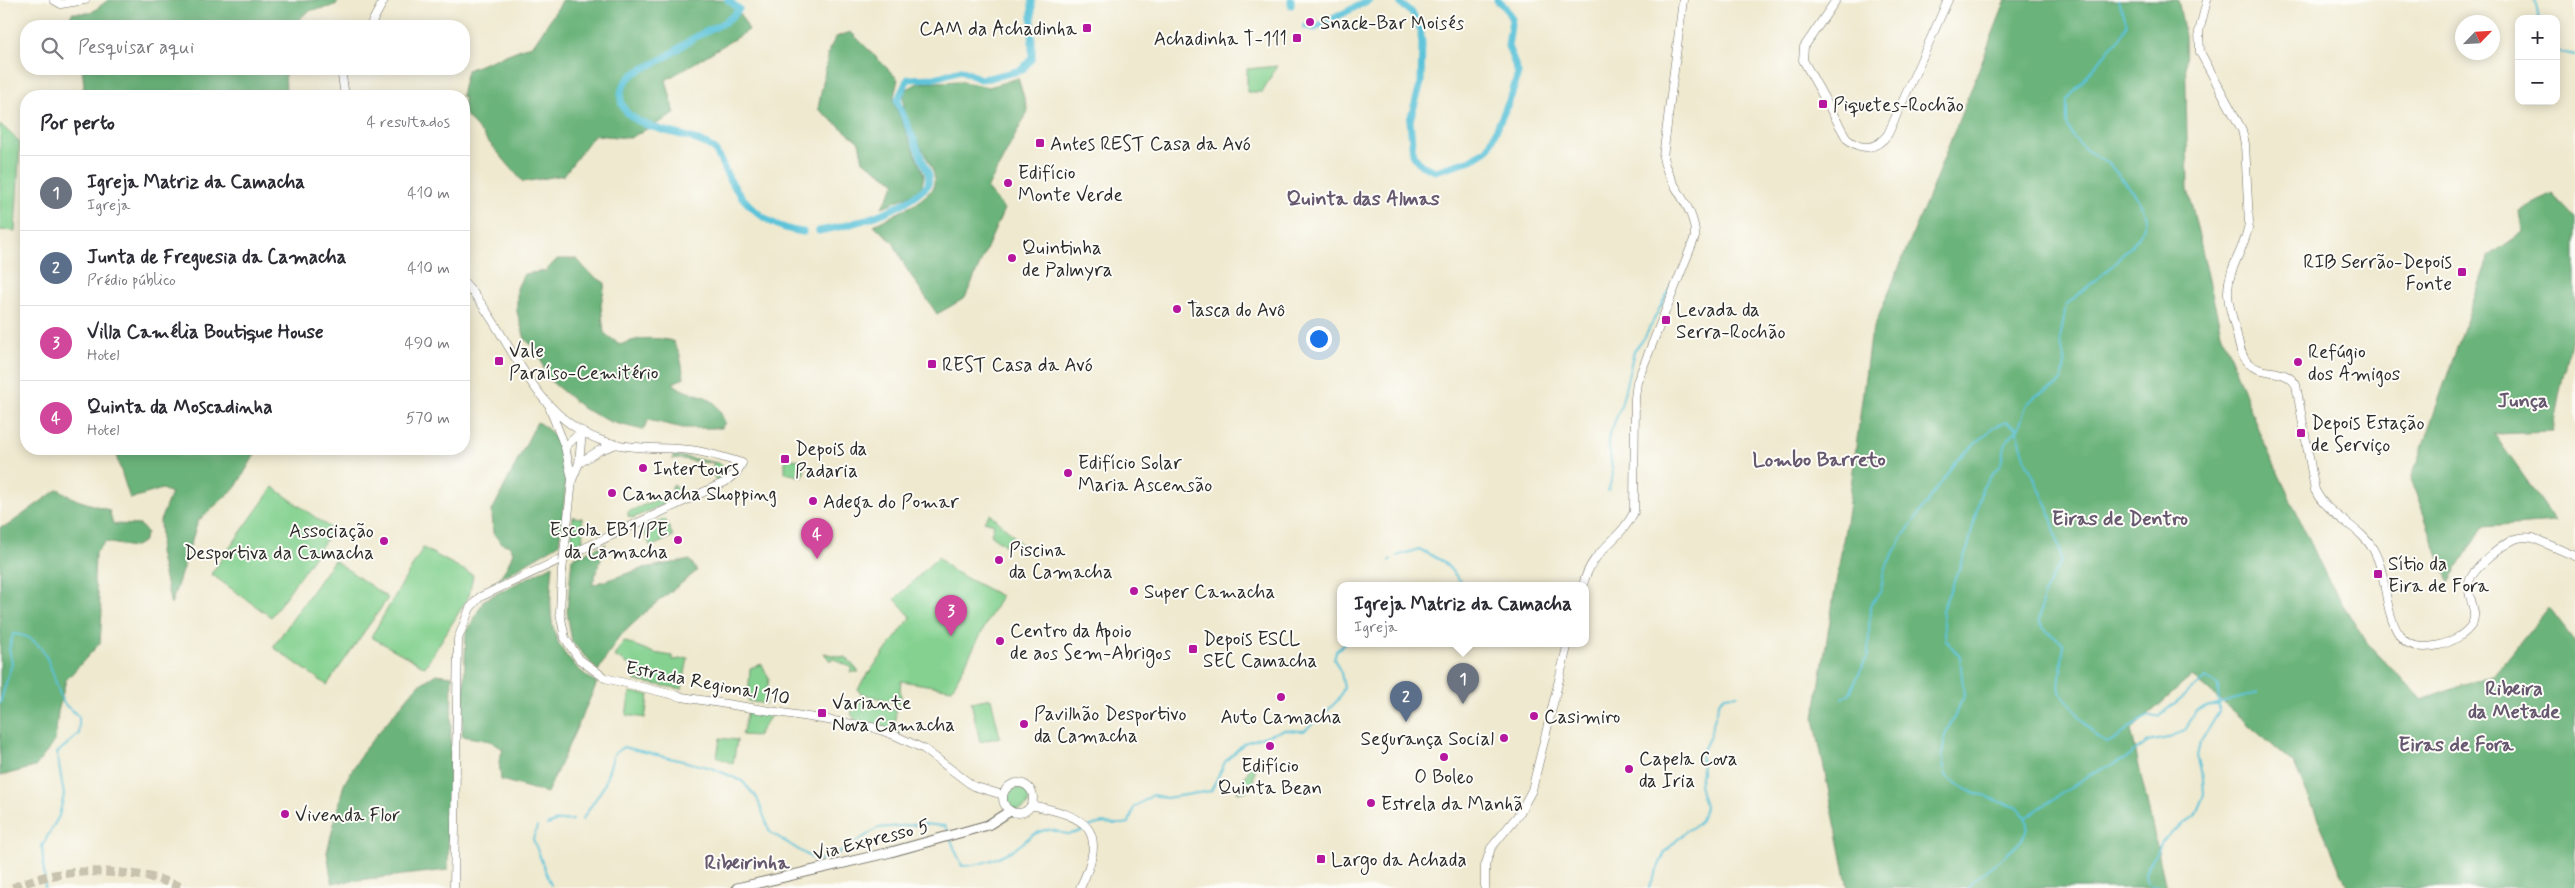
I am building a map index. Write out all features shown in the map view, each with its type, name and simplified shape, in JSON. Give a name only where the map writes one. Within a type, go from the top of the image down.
[{"type":"main road","points":[[54,0],[60,4],[85,0]]},
{"type":"main road","points":[[373,20],[384,0]]},
{"type":"main road","points":[[1583,582],[1593,559],[1629,522],[1634,512],[1635,398],[1637,382],[1695,237],[1692,214],[1670,179],[1663,157],[1683,0]]},
{"type":"main road","points":[[1836,0],[1804,47],[1803,60],[1847,138],[1856,146],[1868,148],[1878,144],[1888,134],[1948,0]]},
{"type":"main road","points":[[2207,0],[2199,32],[2200,52],[2242,130],[2245,144],[2249,224],[2247,236],[2232,272],[2228,289],[2239,344],[2243,355],[2250,365],[2282,373],[2289,377],[2296,385],[2315,490],[2322,502],[2372,546],[2399,634],[2407,643],[2426,649],[2465,632],[2472,624],[2474,615],[2468,590],[2470,579],[2482,564],[2515,539],[2533,538],[2575,556]]},
{"type":"main road","points":[[343,75],[344,90]]},
{"type":"main road","points":[[454,888],[458,639],[470,608],[480,597],[725,482],[737,472],[742,463],[689,450],[617,444],[600,440],[582,431],[550,407],[527,378],[484,307],[470,290]]},
{"type":"main road","name":"Estrada Regional 110","points":[[550,407],[566,450],[572,480]]},
{"type":"main road","points":[[582,431],[566,450],[579,463],[600,450],[617,444]]},
{"type":"main road","name":"Estrada Regional 110","points":[[582,431],[579,463],[572,480],[562,571],[560,612],[566,638],[579,659],[605,678],[682,697],[872,727],[894,734],[924,749],[973,786],[1003,794]]},
{"type":"main road","points":[[1485,888],[1485,866],[1491,848],[1519,814],[1532,790],[1567,647]]},
{"type":"main road","points":[[1031,805],[1031,792],[1025,785],[1012,784],[1003,794],[1004,803],[1010,811],[1022,812],[1031,805],[1065,812],[1076,817],[1089,831],[1094,848],[1091,864],[1080,888]]},
{"type":"main road","name":"Via Expresso 5","points":[[736,888],[891,852],[988,825],[1010,811]]},
{"type":"green space","points":[[108,0],[338,0],[337,4],[310,11],[299,20],[69,20],[72,13],[91,13]]},
{"type":"green space","points":[[561,0],[732,0],[749,30],[666,80],[675,114],[630,138],[594,135],[564,175],[523,182],[470,120],[470,90],[462,90],[466,75],[470,75],[470,69],[534,44],[561,3]]},
{"type":"green space","points":[[2006,0],[2178,0],[2185,36],[2188,189],[2221,332],[2260,434],[2327,578],[2365,641],[2422,700],[2495,674],[2549,607],[2575,641],[2575,888],[2348,888],[2294,764],[2192,676],[2131,730],[2166,888],[1848,888],[1814,718],[1848,510],[1870,337],[1932,188]]},
{"type":"green space","points":[[851,32],[898,79],[893,101],[924,175],[922,186],[913,194],[882,207],[896,183],[863,161],[859,142],[818,109],[829,50],[836,37]]},
{"type":"green space","points":[[1277,66],[1262,92],[1247,92],[1247,69]]},
{"type":"green space","points":[[83,75],[285,75],[286,90],[83,90]]},
{"type":"green space","points":[[1018,78],[1028,111],[987,189],[1004,209],[965,298],[937,314],[906,268],[893,242],[874,225],[917,203],[933,189],[934,174],[908,122],[903,100],[905,90],[918,83],[959,81],[989,87]]},
{"type":"green space","points":[[0,124],[20,142],[15,231],[0,230]]},
{"type":"green space","points":[[2552,194],[2575,218],[2575,316],[2552,432],[2494,434],[2556,522],[2483,527],[2448,582],[2411,479],[2489,256],[2523,232],[2520,211]]},
{"type":"green space","points":[[557,259],[577,259],[589,273],[605,283],[601,305],[604,333],[620,345],[633,340],[646,339],[673,341],[680,355],[684,378],[673,383],[680,389],[708,398],[714,403],[725,423],[721,428],[683,428],[648,420],[643,430],[611,422],[584,409],[547,378],[538,351],[525,339],[517,312],[517,288],[524,274],[546,271]]},
{"type":"green space","points":[[537,422],[555,437],[564,452],[566,478],[559,544],[498,580],[508,565],[513,552],[510,546],[501,543],[493,533],[492,511]]},
{"type":"green space","points":[[116,455],[255,455],[236,487],[198,521],[171,605],[159,552],[161,539],[160,521],[171,493],[162,489],[130,499]]},
{"type":"green space","points":[[673,455],[718,463],[728,470],[728,474],[716,480],[710,468],[714,466],[712,462],[675,458],[673,460]]},
{"type":"green space","points":[[788,459],[806,460],[803,477],[785,473],[785,461]]},
{"type":"green space","points":[[673,485],[678,488],[681,496],[633,518],[628,516],[628,512],[671,493]]},
{"type":"green space","points":[[273,487],[333,530],[271,617],[211,574]]},
{"type":"green space","points":[[58,489],[77,500],[109,510],[113,524],[140,525],[147,533],[143,542],[133,547],[105,542],[95,554],[94,582],[102,611],[100,643],[66,680],[58,712],[55,741],[35,767],[0,776],[0,527],[7,526]]},
{"type":"green space","points":[[990,514],[1024,548],[1022,550],[1011,541],[1006,546],[991,535],[994,524],[984,521]]},
{"type":"green space","points":[[573,517],[582,518],[583,546],[571,551]]},
{"type":"green space","points":[[665,519],[673,536],[651,547],[643,530]]},
{"type":"green space","points":[[606,544],[592,585],[644,568],[690,560],[697,571],[650,608],[618,638],[598,671],[572,642],[567,612],[572,558]]},
{"type":"green space","points":[[423,548],[473,575],[469,596],[425,667],[371,637]]},
{"type":"green space","points":[[938,557],[953,571],[1001,596],[952,689],[901,681],[902,705],[860,693],[858,690],[862,682],[911,617],[895,599]]},
{"type":"green space","points":[[334,560],[388,598],[327,685],[273,647]]},
{"type":"green space","points":[[553,565],[551,602],[554,632],[568,658],[597,683],[547,793],[501,780],[499,761],[503,749],[490,741],[462,736],[466,634],[484,600]]},
{"type":"green space","points":[[624,641],[654,653],[672,656],[673,660],[688,658],[682,689],[635,681],[638,670],[614,656]]},
{"type":"green space","points":[[824,653],[844,658],[845,656],[859,672],[850,672],[852,668],[832,658],[830,661]]},
{"type":"green space","points":[[762,664],[769,679],[765,704],[748,701],[750,668]]},
{"type":"green space","points":[[436,674],[452,676],[448,870],[332,883],[327,852],[344,784],[364,750],[416,687]]},
{"type":"green space","points":[[630,692],[649,695],[645,718],[626,715]]},
{"type":"green space","points":[[991,698],[1000,737],[980,742],[971,702]]},
{"type":"green space","points":[[856,700],[896,710],[895,724],[900,735],[857,722],[851,714]]},
{"type":"green space","points":[[748,711],[769,715],[770,717],[757,736],[742,735]]},
{"type":"green space","points":[[720,738],[737,740],[733,764],[717,757]]},
{"type":"green space","points":[[1253,762],[1256,766],[1252,787],[1245,792],[1237,792]]},
{"type":"green space","points":[[1018,788],[1026,791],[1029,799],[1026,807],[1018,810],[1010,807],[1007,799],[1010,791]]},
{"type":"waterway","points":[[728,0],[739,9],[729,19],[663,59],[632,75],[622,88],[622,103],[627,113],[642,123],[695,139],[714,149],[736,190],[752,208],[760,215],[780,226],[803,232]]},
{"type":"waterway","points":[[1032,0],[1032,26]]},
{"type":"waterway","points":[[1291,0],[1291,5]]},
{"type":"waterway","points":[[1306,26],[1315,28],[1369,0]]},
{"type":"waterway","points":[[1401,4],[1413,14],[1420,29],[1422,43],[1421,83],[1410,120],[1413,155],[1421,165],[1435,171],[1471,160],[1488,149],[1512,94],[1518,73],[1508,46],[1512,19],[1505,7],[1497,0]]},
{"type":"waterway","points":[[1968,888],[1975,879],[2020,841],[2026,831],[2026,820],[2018,808],[1967,790],[1948,778],[1945,773],[1942,756],[1945,735],[1964,696],[1960,657],[1946,640],[1942,610],[1968,547],[1982,488],[2001,463],[2006,442],[2019,427],[2027,404],[2037,395],[2055,387],[2062,379],[2065,363],[2060,339],[2066,305],[2113,265],[2138,238],[2146,219],[2144,210],[2135,194],[2108,163],[2086,150],[2073,137],[2067,124],[2067,100],[2111,47],[2120,39],[2127,24],[2118,0]]},
{"type":"waterway","points":[[2535,0],[2538,15]]},
{"type":"waterway","points":[[819,231],[877,216],[905,202],[928,185],[929,175],[897,101],[908,79],[935,78],[961,70],[980,79],[1022,70],[1032,58],[1032,31]]},
{"type":"waterway","points":[[2560,52],[2575,55]]},
{"type":"waterway","points":[[1608,491],[1613,475],[1608,439],[1621,406],[1634,351],[1645,337],[1672,284]]},
{"type":"waterway","points":[[1842,698],[1850,693],[1868,655],[1870,606],[1881,591],[1884,570],[1902,538],[1956,461],[1993,428],[2006,422],[2016,427],[2026,461],[2048,507],[2060,550],[2061,562],[2043,594],[2039,622],[2046,631],[2063,643],[2059,692],[2092,732],[2106,743],[2118,738],[2129,727],[2149,716],[2159,716],[2206,678],[2218,685],[2219,712],[2200,743],[2197,756],[2203,778],[2204,795],[2195,816],[2170,833],[2145,872],[2146,882],[2152,886],[2166,888]]},
{"type":"waterway","points":[[1397,556],[1419,549],[1444,562],[1461,582]]},
{"type":"waterway","points":[[0,703],[12,663],[9,649],[13,634],[25,636],[35,642],[42,650],[52,670],[63,702],[79,718],[79,734],[57,753],[64,795],[59,816],[42,846],[45,888]]},
{"type":"waterway","points":[[1323,715],[1338,700],[1344,688],[1341,673],[1334,659],[1336,651],[1341,647]]},
{"type":"waterway","points":[[2025,818],[2091,774],[2125,759],[2148,742],[2173,737],[2186,729],[2196,710],[2258,693]]},
{"type":"waterway","points":[[1649,888],[1665,852],[1686,831],[1698,824],[1702,818],[1705,807],[1699,785],[1702,772],[1701,754],[1709,738],[1720,700],[1725,696],[1738,695]]},
{"type":"waterway","points":[[1089,827],[1104,823],[1129,823],[1134,807],[1153,795],[1166,798],[1211,791],[1225,762],[1244,743],[1284,730],[1304,731],[1317,720]]},
{"type":"waterway","points":[[582,820],[604,786],[614,754],[623,747],[712,768],[742,781],[757,798],[770,832],[815,860],[831,858],[878,828],[923,824],[945,826],[949,833]]},
{"type":"waterway","points":[[547,825],[557,821],[573,820]]},
{"type":"waterway","points":[[537,827],[533,839],[551,885]]},
{"type":"waterway","points":[[950,838],[962,866],[969,866],[990,861],[1003,855],[1040,831],[1050,830],[1071,834],[1085,829]]},
{"type":"tunnel","points":[[13,888],[44,877],[77,872],[111,872],[149,877],[185,888]]},
{"type":"place","name":"Snack-Bar Moisés","points":[[1310,22]]},
{"type":"place","name":"CAM da Achadinha","points":[[1087,28]]},
{"type":"place","name":"Achadinha T-111","points":[[1297,38]]},
{"type":"place","name":"Piquetes-Rochão","points":[[1823,104]]},
{"type":"place","name":"Antes REST Casa da Avó","points":[[1040,143]]},
{"type":"place","name":"Edifício Monte Verde","points":[[1008,183]]},
{"type":"place","name":"Quintinha de Palmyra","points":[[1012,258]]},
{"type":"place","name":"RIB Serrão-Depois Fonte","points":[[2462,272]]},
{"type":"place","name":"Tasca do Avô","points":[[1177,309]]},
{"type":"place","name":"Levada da Serra-Rochão","points":[[1666,320]]},
{"type":"place","name":"Vale Paraíso-Cemitério","points":[[499,361]]},
{"type":"place","name":"Refúgio dos Amigos","points":[[2298,362]]},
{"type":"place","name":"REST Casa da Avó","points":[[932,364]]},
{"type":"place","name":"Depois Estação de Serviço","points":[[2301,433]]},
{"type":"place","name":"Depois da Padaria","points":[[785,459]]},
{"type":"place","name":"Intertours","points":[[643,468]]},
{"type":"place","name":"Edifício Solar Maria Ascensão","points":[[1068,473]]},
{"type":"place","name":"Camacha Shopping","points":[[612,493]]},
{"type":"place","name":"Adega do Pomar","points":[[813,501]]},
{"type":"place","name":"Escola EB1/PE da Camacha","points":[[678,540]]},
{"type":"place","name":"Associação Desportiva da Camacha","points":[[384,541]]},
{"type":"place","name":"Quinta da Moscadinha","points":[[817,559]]},
{"type":"place","name":"Piscina da Camacha","points":[[999,560]]},
{"type":"place","name":"Sítio da Eira de Fora","points":[[2378,574]]},
{"type":"place","name":"Super Camacha","points":[[1134,591]]},
{"type":"place","name":"Villa Camélia Boutique House","points":[[951,636]]},
{"type":"place","name":"Centro da Apoio de aos Sem-Abrigos","points":[[1000,641]]},
{"type":"place","name":"Depois ESCL SEC Camacha","points":[[1193,649]]},
{"type":"place","name":"Auto Camacha","points":[[1281,697]]},
{"type":"place","name":"Igreja Matriz da Camacha","points":[[1463,704]]},
{"type":"place","name":"Variante Nova Camacha","points":[[822,713]]},
{"type":"place","name":"Casimiro","points":[[1534,716]]},
{"type":"place","name":"Junta de Freguesia da Camacha","points":[[1406,722]]},
{"type":"place","name":"Pavilhão Desportivo da Camacha","points":[[1024,724]]},
{"type":"place","name":"Segurança Social","points":[[1504,738]]},
{"type":"place","name":"Edifício Quinta Bean","points":[[1270,746]]},
{"type":"place","name":"O Boleo","points":[[1444,757]]},
{"type":"place","name":"Capela Cova da Iria","points":[[1629,769]]},
{"type":"place","name":"Estrela da Manhã","points":[[1371,803]]},
{"type":"place","name":"Vivenda Flor","points":[[285,814]]},
{"type":"place","name":"Largo da Achada","points":[[1321,859]]},
{"type":"district","name":"Quinta das Almas","points":[[1363,198]]},
{"type":"district","name":"Junça","points":[[2523,400]]},
{"type":"district","name":"Lombo Barreto","points":[[1819,459]]},
{"type":"district","name":"Eiras de Dentro","points":[[2120,518]]},
{"type":"district","name":"Ribeira da Metade","points":[[2514,700]]},
{"type":"district","name":"Eiras de Fora","points":[[2456,744]]},
{"type":"district","name":"Ribeirinha","points":[[747,862]]}]
